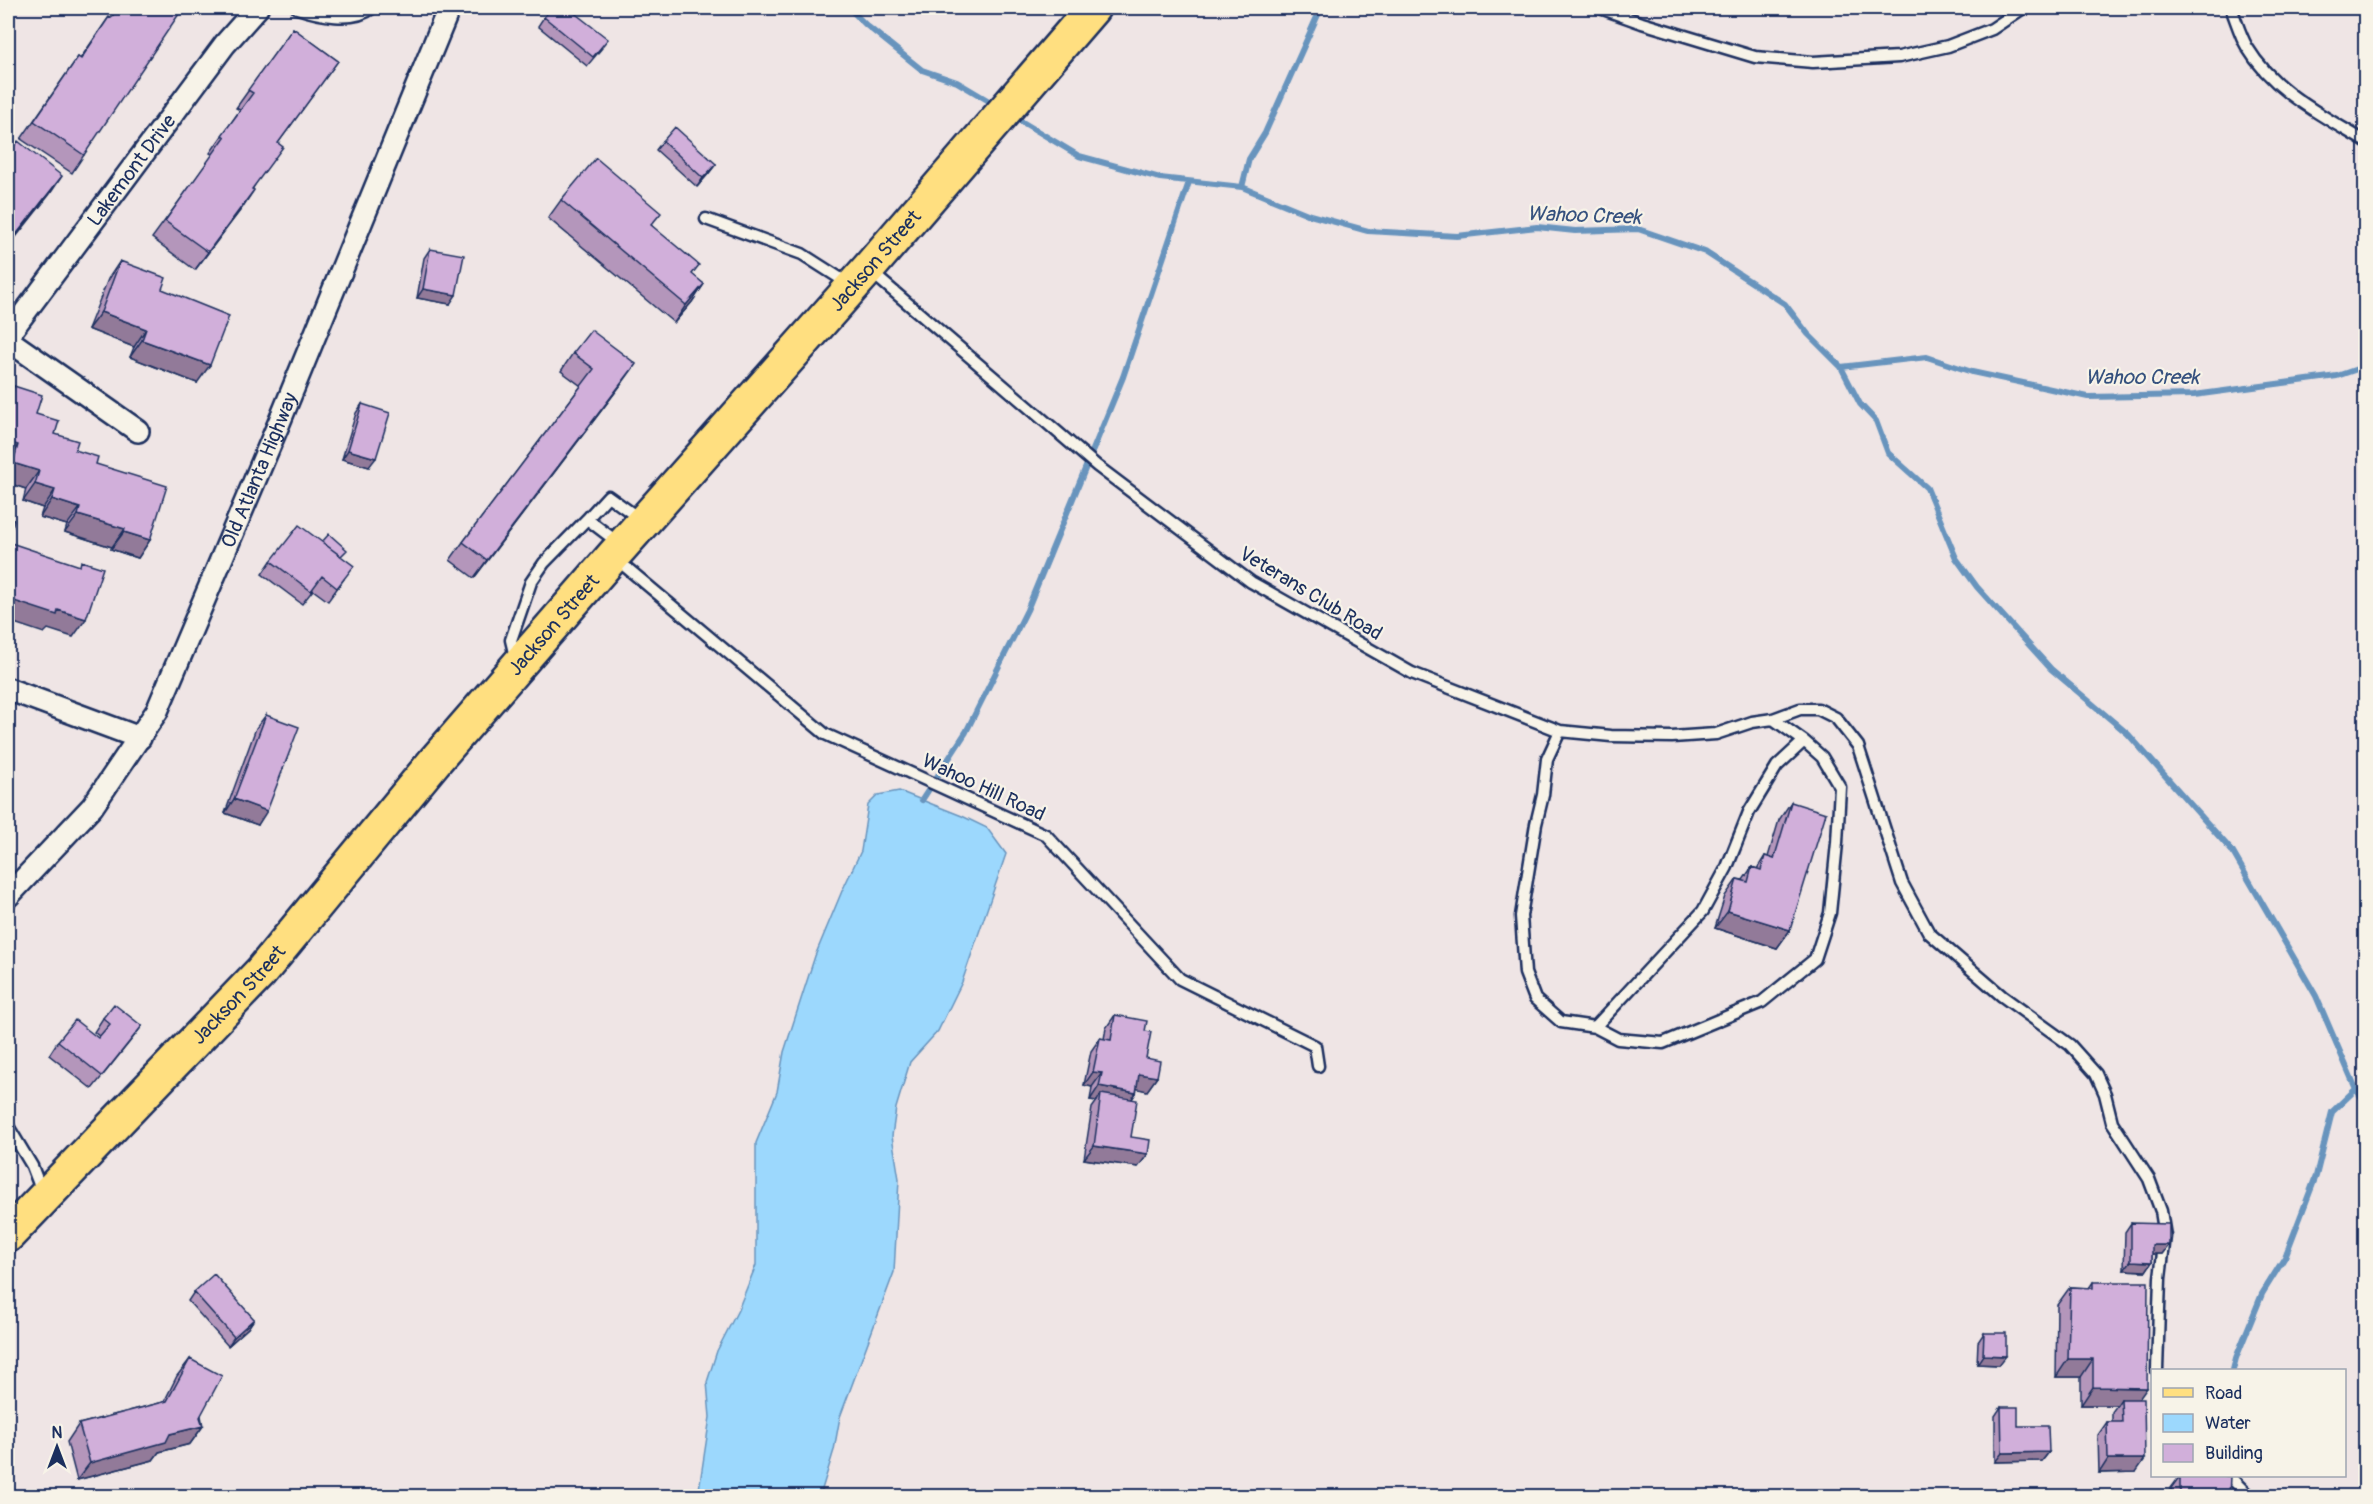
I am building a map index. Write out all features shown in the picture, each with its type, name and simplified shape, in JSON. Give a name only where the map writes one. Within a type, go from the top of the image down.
[{"type":"main road","name":"Jackson Street","points":[[8,1235],[261,972],[434,762],[860,278],[1093,8]]},
{"type":"street","name":"Lakemont Drive","points":[[8,335],[39,289],[225,44],[257,8]]},
{"type":"street","name":"Old Atlanta Highway","points":[[8,896],[92,807],[157,711],[449,8]]},
{"type":"street","points":[[8,340],[138,431]]},
{"type":"street","points":[[8,689],[140,738]]},
{"type":"lane","points":[[297,8],[319,15],[361,14],[372,8]]},
{"type":"lane","points":[[1600,8],[1755,57],[1813,62],[1899,57],[1948,46],[1992,29],[2023,8]]},
{"type":"lane","points":[[2231,8],[2245,45],[2262,68],[2292,97],[2366,142]]},
{"type":"lane","name":"Veterans Club Road","points":[[706,219],[860,278],[1097,466],[1251,582],[1412,673],[1560,731],[1611,736],[1672,737],[1716,734],[1752,722],[1773,719],[1800,709],[1818,709],[1836,718],[1858,746],[1902,883],[1929,933],[2002,996],[2070,1046],[2096,1074],[2105,1094],[2112,1122],[2149,1179],[2161,1211],[2165,1236],[2158,1299],[2157,1369]]},
{"type":"lane","points":[[517,667],[511,640],[531,582],[544,563],[608,496],[644,522]]},
{"type":"lane","points":[[587,519],[618,551]]},
{"type":"lane","name":"Wahoo Hill Road","points":[[618,551],[825,734],[1046,835],[1180,979],[1315,1046],[1318,1066]]},
{"type":"lane","points":[[1560,731],[1547,759],[1543,795],[1521,916],[1525,973],[1535,999],[1561,1022],[1595,1027],[1618,1039],[1663,1043],[1762,1002],[1815,959],[1830,913],[1840,787],[1822,757],[1773,719]]},
{"type":"lane","points":[[1595,1027],[1703,911],[1727,867],[1749,812],[1777,766],[1804,741]]},
{"type":"lane","points":[[8,1126],[32,1166],[44,1197]]},
{"type":"lane","points":[[2230,1477],[2249,1496],[2263,1497]]},
{"type":"water","points":[[899,791],[987,828],[1006,854],[962,982],[938,1031],[910,1062],[896,1108],[892,1136],[899,1179],[894,1272],[840,1417],[834,1450],[820,1496],[698,1496],[710,1417],[707,1382],[717,1351],[738,1310],[756,1265],[756,1143],[777,1092],[784,1052],[815,956],[861,851],[868,805],[878,795]]},
{"type":"building","points":[[118,8],[183,8],[84,155],[34,121],[78,57],[81,59],[109,17],[111,18]]},
{"type":"building","points":[[552,8],[568,8],[608,39],[593,57],[544,17]]},
{"type":"building","points":[[293,28],[338,61],[278,143],[283,147],[208,252],[165,221],[225,137],[222,135],[253,93],[248,90]]},
{"type":"building","points":[[675,127],[716,164],[703,178],[663,141]]},
{"type":"building","points":[[18,141],[62,176],[8,245],[8,154]]},
{"type":"building","points":[[596,158],[661,213],[651,225],[699,265],[692,274],[704,284],[686,305],[561,200]]},
{"type":"building","points":[[430,249],[464,255],[456,295],[423,289]]},
{"type":"building","points":[[120,261],[166,278],[162,289],[229,316],[210,365],[142,340],[146,329],[101,312]]},
{"type":"building","points":[[591,330],[636,364],[487,560],[463,542],[594,369],[573,353]]},
{"type":"building","points":[[14,386],[42,395],[36,414],[59,421],[55,434],[78,441],[75,450],[98,457],[96,464],[167,486],[150,540],[124,532],[125,529],[78,515],[80,508],[52,499],[55,490],[35,484],[39,471],[13,463],[18,445],[8,442],[8,408]]},
{"type":"building","points":[[362,404],[390,413],[376,458],[348,450]]},
{"type":"building","points":[[8,518],[14,520],[8,540]]},
{"type":"building","points":[[299,525],[354,566],[337,588],[322,576],[311,591],[271,561]]},
{"type":"building","points":[[329,534],[347,550],[341,556],[322,542]]},
{"type":"building","points":[[8,542],[80,566],[81,561],[103,568],[86,619],[58,610],[57,615],[8,599]]},
{"type":"building","points":[[266,715],[299,727],[267,811],[234,799]]},
{"type":"building","points":[[1791,802],[1826,813],[1790,930],[1728,911],[1737,879],[1748,882],[1752,867],[1761,870],[1765,856],[1774,859]]},
{"type":"building","points":[[114,1004],[142,1026],[102,1076],[58,1041],[75,1020],[98,1038],[110,1024],[103,1018]]},
{"type":"building","points":[[1115,1015],[1147,1021],[1145,1031],[1151,1032],[1146,1058],[1160,1061],[1157,1077],[1139,1074],[1136,1093],[1099,1086],[1102,1073],[1093,1072],[1100,1038],[1111,1040]]},
{"type":"building","points":[[1101,1094],[1137,1100],[1131,1137],[1150,1140],[1148,1154],[1094,1146]]},
{"type":"building","points":[[2131,1223],[2169,1224],[2169,1245],[2152,1245],[2152,1262],[2131,1261]]},
{"type":"building","points":[[214,1274],[254,1319],[234,1337],[194,1292]]},
{"type":"building","points":[[2093,1282],[2148,1282],[2147,1388],[2093,1387],[2093,1359],[2068,1359],[2070,1287],[2093,1288]]},
{"type":"building","points":[[1984,1333],[2006,1333],[2006,1356],[1983,1355]]},
{"type":"building","points":[[190,1359],[222,1376],[200,1417],[203,1426],[170,1434],[166,1442],[90,1463],[79,1424],[167,1401]]},
{"type":"building","points":[[2121,1399],[2144,1399],[2145,1459],[2108,1459],[2107,1422],[2122,1422]]},
{"type":"building","points":[[2001,1407],[2018,1407],[2018,1426],[2048,1426],[2049,1452],[2002,1453]]},
{"type":"building","points":[[2180,1477],[2230,1477],[2229,1497],[2180,1497]]},
{"type":"waterway","name":"Wahoo Creek","points":[[849,8],[866,25],[922,70],[957,82],[989,101]]},
{"type":"waterway","points":[[1242,187],[1249,159],[1265,133],[1321,8]]},
{"type":"waterway","points":[[1019,120],[1079,156],[1160,178],[1242,187],[1310,215],[1368,231],[1457,236],[1537,227],[1575,231],[1638,229],[1705,252],[1785,304],[1808,334],[1841,367],[1860,404],[1876,421],[1888,453],[1927,488],[1956,558],[1977,587],[2051,669],[2128,734],[2232,851],[2316,996],[2356,1089],[2366,1104]]},
{"type":"waterway","points":[[922,800],[966,732],[1027,610],[1123,377],[1189,182]]},
{"type":"waterway","name":"Wahoo Creek","points":[[1841,367],[1927,357],[1972,372],[2088,397],[2194,395],[2337,376],[2366,366]]},
{"type":"waterway","points":[[2233,1369],[2262,1294],[2285,1257],[2316,1176],[2332,1112],[2356,1089]]}]
